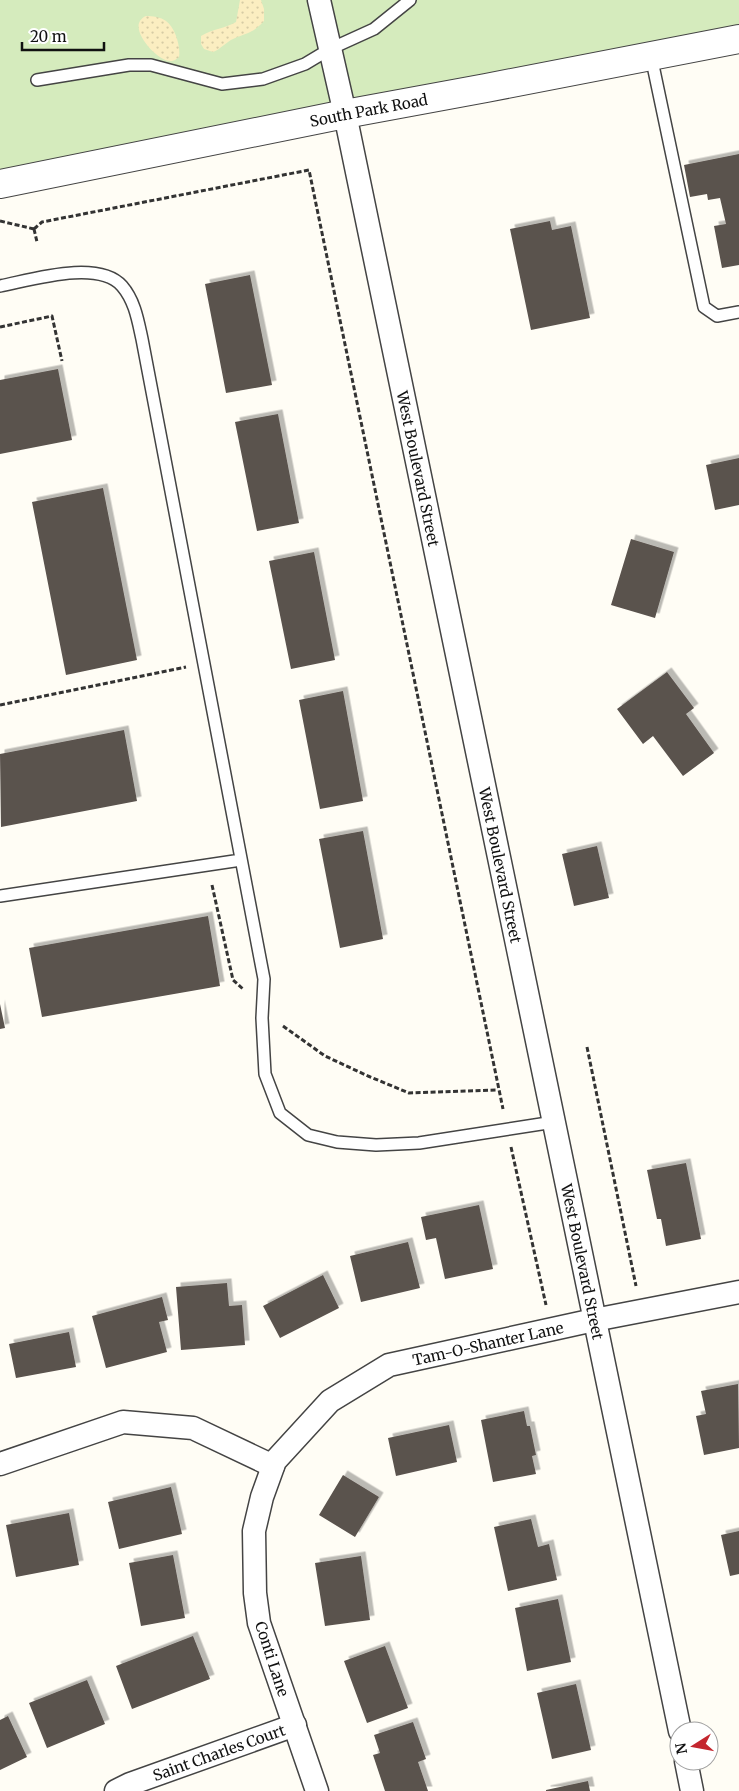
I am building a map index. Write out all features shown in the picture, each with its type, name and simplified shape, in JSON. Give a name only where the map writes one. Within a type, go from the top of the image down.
[{"type":"street","name":"West Boulevard Street","points":[[319,0],[345,114],[678,1721]]},
{"type":"street","name":"South Park Road","points":[[0,184],[345,114],[739,39]]},
{"type":"street","name":"Tam-O-Shanter Lane","points":[[273,1466],[275,1461],[330,1402],[389,1365],[594,1320],[739,1292]]},
{"type":"street","points":[[0,1464],[123,1422],[193,1428],[273,1466]]},
{"type":"street","name":"Conti Lane","points":[[273,1466],[262,1497],[254,1531],[254,1593],[259,1623],[317,1791]]},
{"type":"street","name":"Saint Charles Court","points":[[116,1791],[130,1784],[295,1725]]},
{"type":"street","points":[[688,1771],[692,1791]]},
{"type":"lane","points":[[37,80],[129,65],[151,65],[222,84],[263,79],[305,64],[330,49],[374,29],[410,0]]},
{"type":"lane","points":[[651,56],[704,307],[716,316],[739,312]]},
{"type":"lane","points":[[0,286],[73,272],[103,275],[121,285],[133,303],[142,340],[264,979],[262,1018],[265,1074],[280,1113],[308,1135],[337,1142],[376,1145],[419,1143],[554,1122]]},
{"type":"lane","points":[[0,896],[242,860]]},
{"type":"path","points":[[0,221],[34,228],[42,222],[309,170],[498,1090],[552,1330]]},
{"type":"path","points":[[34,228],[37,242]]},
{"type":"path","points":[[0,327],[52,316],[62,361]]},
{"type":"path","points":[[0,704],[204,663]]},
{"type":"path","points":[[207,865],[233,980],[277,1021],[325,1056],[409,1093],[498,1090]]},
{"type":"path","points":[[587,1047],[641,1311]]},
{"type":"green space","points":[[0,0],[739,0],[739,41],[0,189]]},
{"type":"sand","points":[[240,0],[261,0],[264,9],[264,21],[253,31],[230,40],[216,51],[204,49],[201,44],[201,36],[236,22]]},
{"type":"sand","points":[[146,16],[159,18],[169,24],[175,32],[178,43],[178,58],[173,61],[167,60],[160,57],[148,46],[140,33],[139,26],[141,20]]},
{"type":"building","points":[[739,154],[739,265],[722,268],[714,226],[726,224],[720,198],[708,200],[707,194],[690,197],[684,165]]},
{"type":"building","points":[[550,221],[552,230],[571,226],[590,318],[531,330],[510,229]]},
{"type":"building","points":[[250,275],[272,385],[226,393],[205,284]]},
{"type":"building","points":[[58,369],[72,440],[0,454],[0,380]]},
{"type":"building","points":[[278,414],[299,523],[257,531],[235,422]]},
{"type":"building","points":[[739,458],[739,505],[715,510],[706,465]]},
{"type":"building","points":[[103,488],[137,660],[66,675],[32,502]]},
{"type":"building","points":[[631,539],[674,552],[655,618],[611,605]]},
{"type":"building","points":[[314,552],[335,660],[291,669],[269,561]]},
{"type":"building","points":[[667,672],[694,708],[686,714],[714,753],[683,776],[653,736],[643,744],[617,709]]},
{"type":"building","points":[[343,691],[363,801],[320,809],[299,700]]},
{"type":"building","points":[[124,730],[137,801],[1,827],[0,754]]},
{"type":"building","points":[[363,831],[383,939],[340,948],[319,839]]},
{"type":"building","points":[[597,846],[609,898],[574,906],[562,854]]},
{"type":"building","points":[[208,916],[220,986],[42,1017],[29,948]]},
{"type":"building","points":[[0,1004],[5,1028],[0,1029]]},
{"type":"building","points":[[686,1163],[701,1239],[666,1246],[661,1219],[657,1219],[647,1170]]},
{"type":"building","points":[[479,1205],[493,1269],[445,1279],[436,1238],[426,1240],[421,1217]]},
{"type":"building","points":[[408,1242],[420,1288],[361,1302],[350,1256]]},
{"type":"building","points":[[323,1275],[339,1308],[280,1338],[263,1306]]},
{"type":"building","points":[[227,1283],[229,1306],[242,1305],[245,1345],[181,1350],[176,1287]]},
{"type":"building","points":[[162,1297],[168,1320],[159,1322],[167,1352],[106,1368],[92,1316]]},
{"type":"building","points":[[69,1332],[76,1367],[16,1378],[9,1344]]},
{"type":"building","points":[[738,1384],[739,1448],[704,1455],[696,1416],[706,1414],[701,1391]]},
{"type":"building","points":[[524,1411],[527,1426],[530,1426],[536,1455],[532,1456],[536,1474],[493,1482],[481,1420]]},
{"type":"building","points":[[449,1425],[457,1462],[396,1476],[388,1438]]},
{"type":"building","points":[[343,1475],[379,1497],[355,1537],[319,1515]]},
{"type":"building","points":[[171,1487],[182,1534],[119,1549],[108,1502]]},
{"type":"building","points":[[69,1513],[79,1565],[16,1577],[6,1525]]},
{"type":"building","points":[[531,1519],[538,1547],[549,1544],[557,1580],[508,1591],[494,1527]]},
{"type":"building","points":[[739,1531],[739,1574],[730,1576],[721,1535]]},
{"type":"building","points":[[173,1555],[185,1618],[141,1626],[129,1563]]},
{"type":"building","points":[[361,1556],[370,1620],[325,1626],[315,1563]]},
{"type":"building","points":[[558,1599],[571,1662],[527,1671],[515,1608]]},
{"type":"building","points":[[193,1636],[210,1679],[132,1709],[116,1666]]},
{"type":"building","points":[[385,1646],[408,1708],[367,1723],[344,1661]]},
{"type":"building","points":[[87,1680],[105,1724],[47,1748],[29,1703]]},
{"type":"building","points":[[576,1684],[591,1750],[552,1759],[537,1693]]},
{"type":"building","points":[[8,1716],[27,1757],[0,1770],[0,1720]]},
{"type":"building","points":[[413,1722],[426,1759],[418,1762],[428,1791],[385,1791],[373,1755],[380,1753],[374,1735]]},
{"type":"building","points":[[588,1781],[590,1791],[546,1791],[546,1790]]}]
